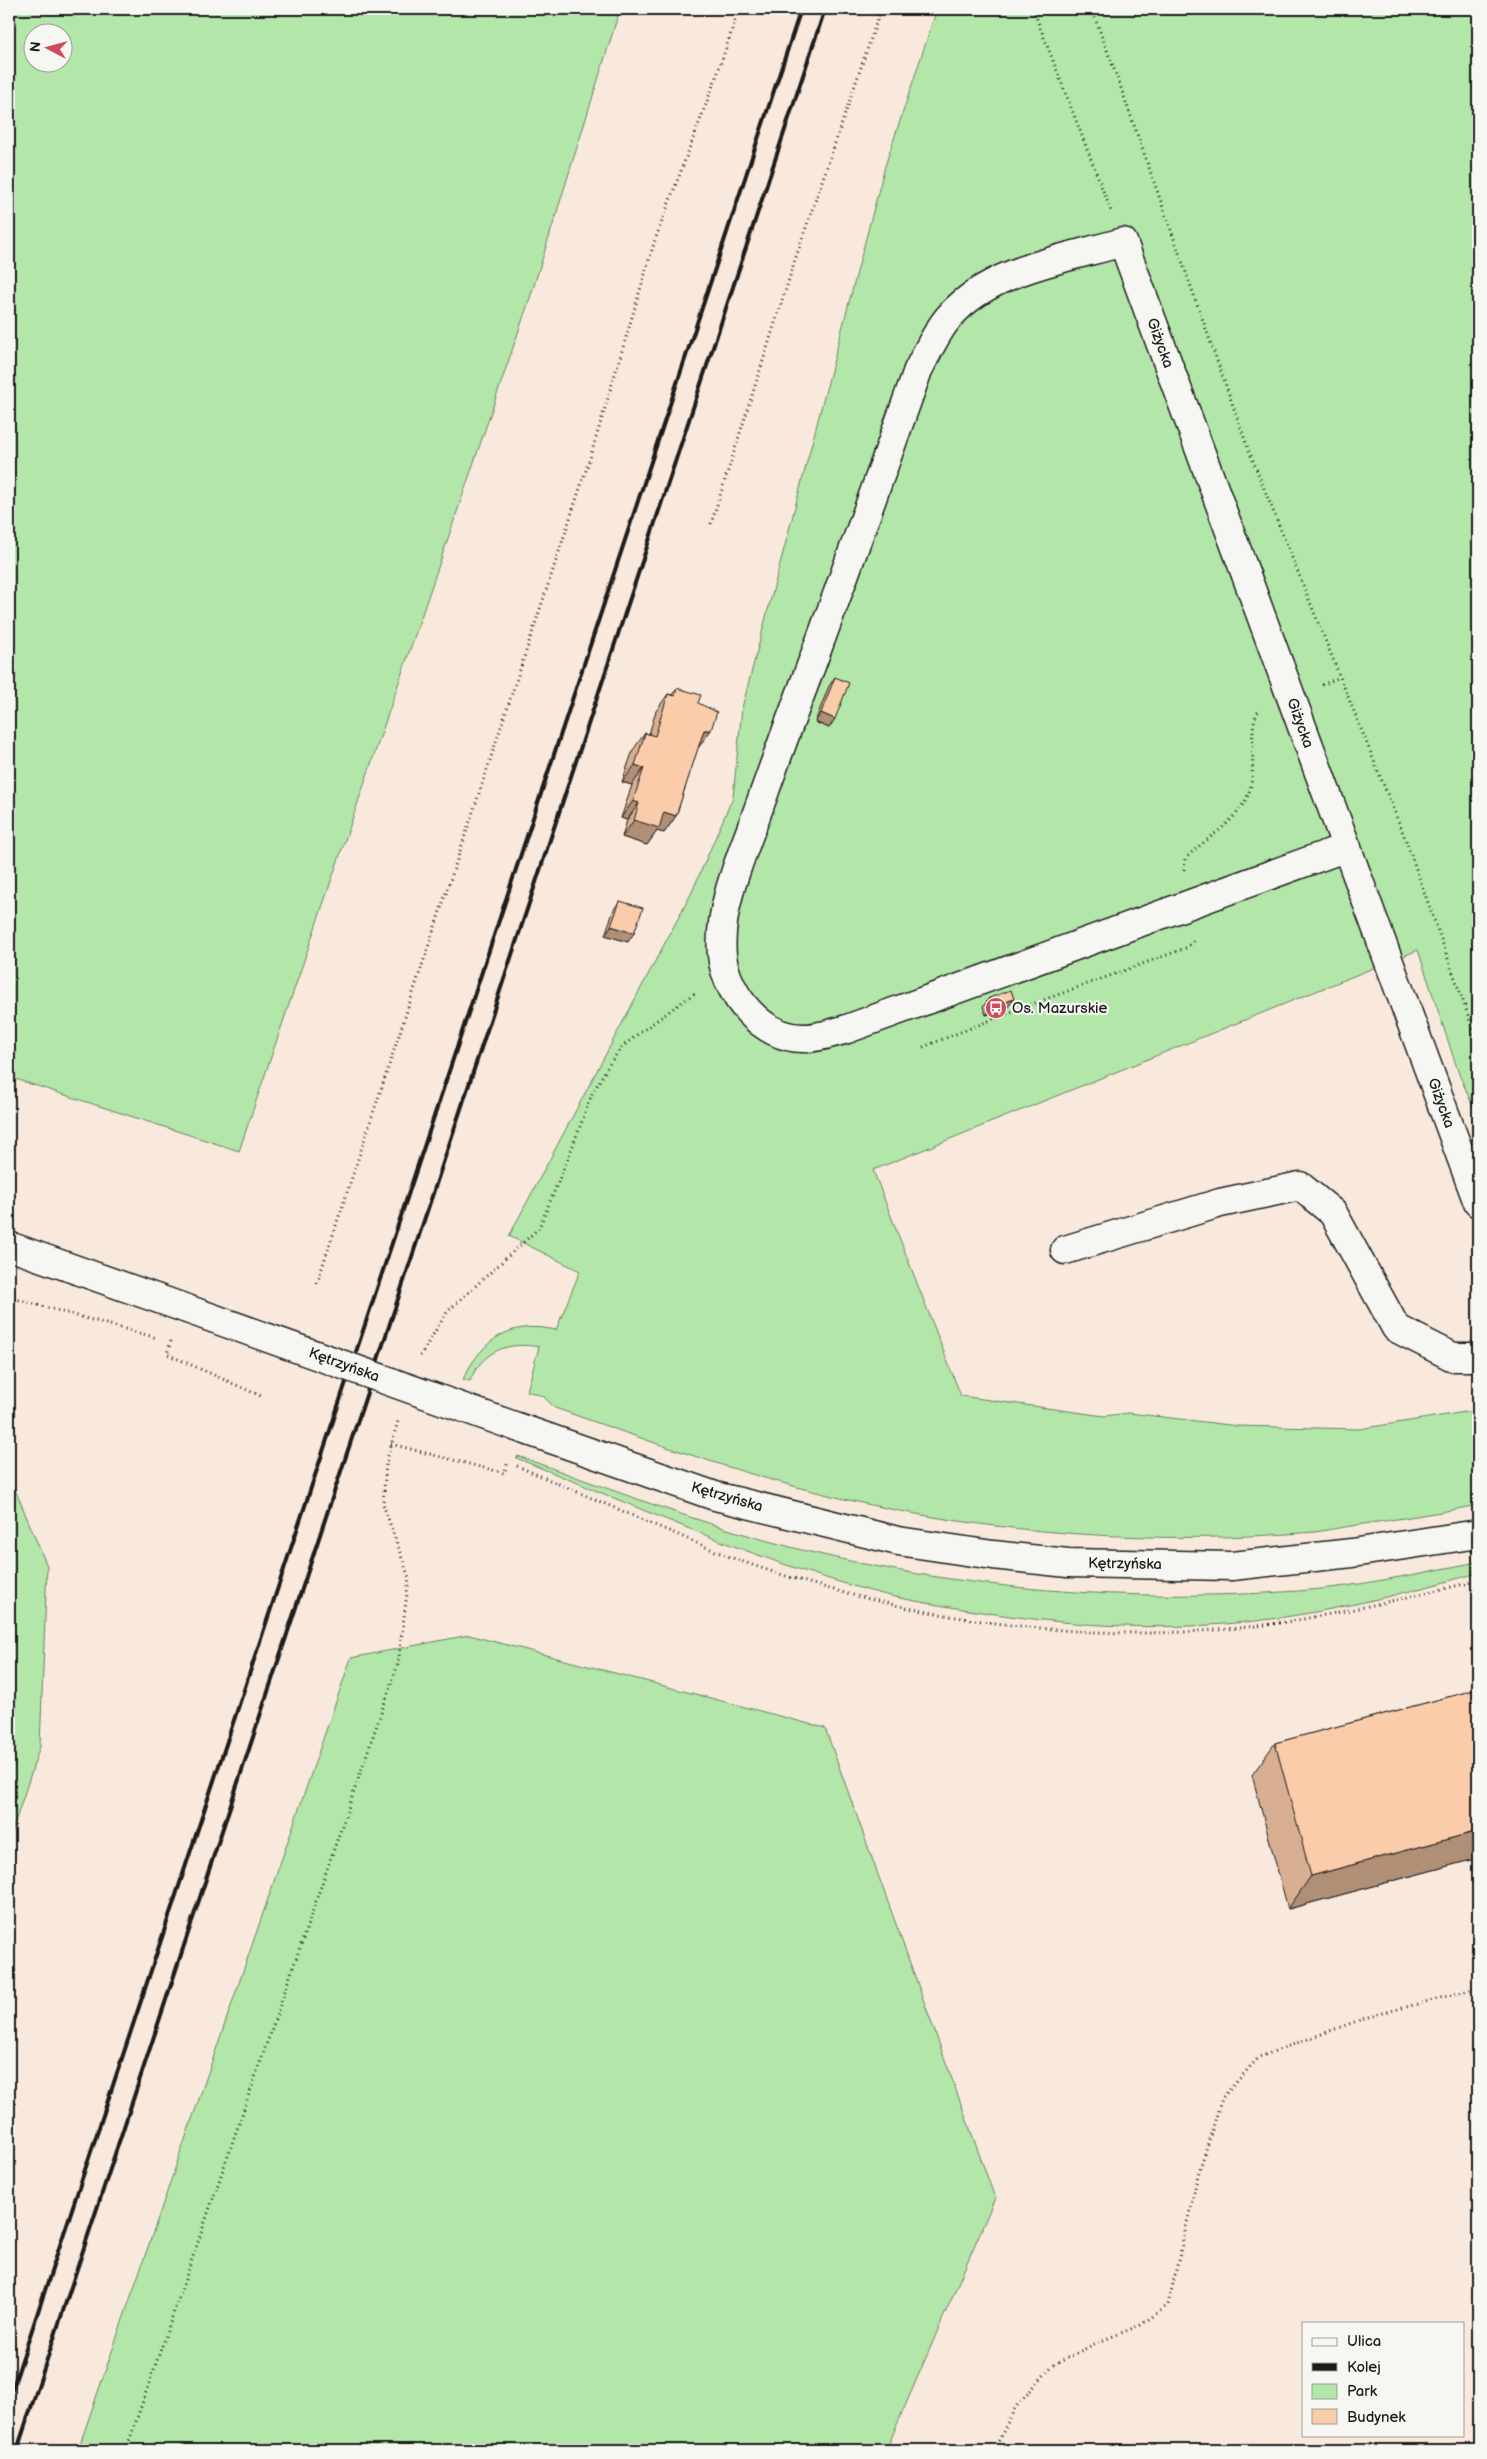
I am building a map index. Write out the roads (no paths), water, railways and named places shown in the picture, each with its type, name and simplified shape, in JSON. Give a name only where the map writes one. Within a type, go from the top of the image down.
[{"type":"street","name":"Giżycka","points":[[1347,847],[846,1029],[821,1036],[804,1038],[782,1035],[760,1022],[744,1006],[730,985],[722,956],[729,896],[747,841],[918,370],[948,317],[968,299],[992,284],[1018,273],[1123,242],[1347,847],[1478,1204]]},
{"type":"street","points":[[1065,1250],[1220,1203],[1300,1186],[1333,1213],[1396,1328],[1453,1357],[1478,1357]]},
{"type":"street","name":"Kętrzyńska","points":[[9,1246],[716,1496],[898,1541],[1068,1563],[1232,1566],[1352,1553],[1478,1534]]},
{"type":"railway","points":[[9,2399],[801,9]]},
{"type":"railway","points":[[17,2450],[825,9]]},
{"type":"place","name":"Os. Mazurskie","points":[[996,1008]]}]
